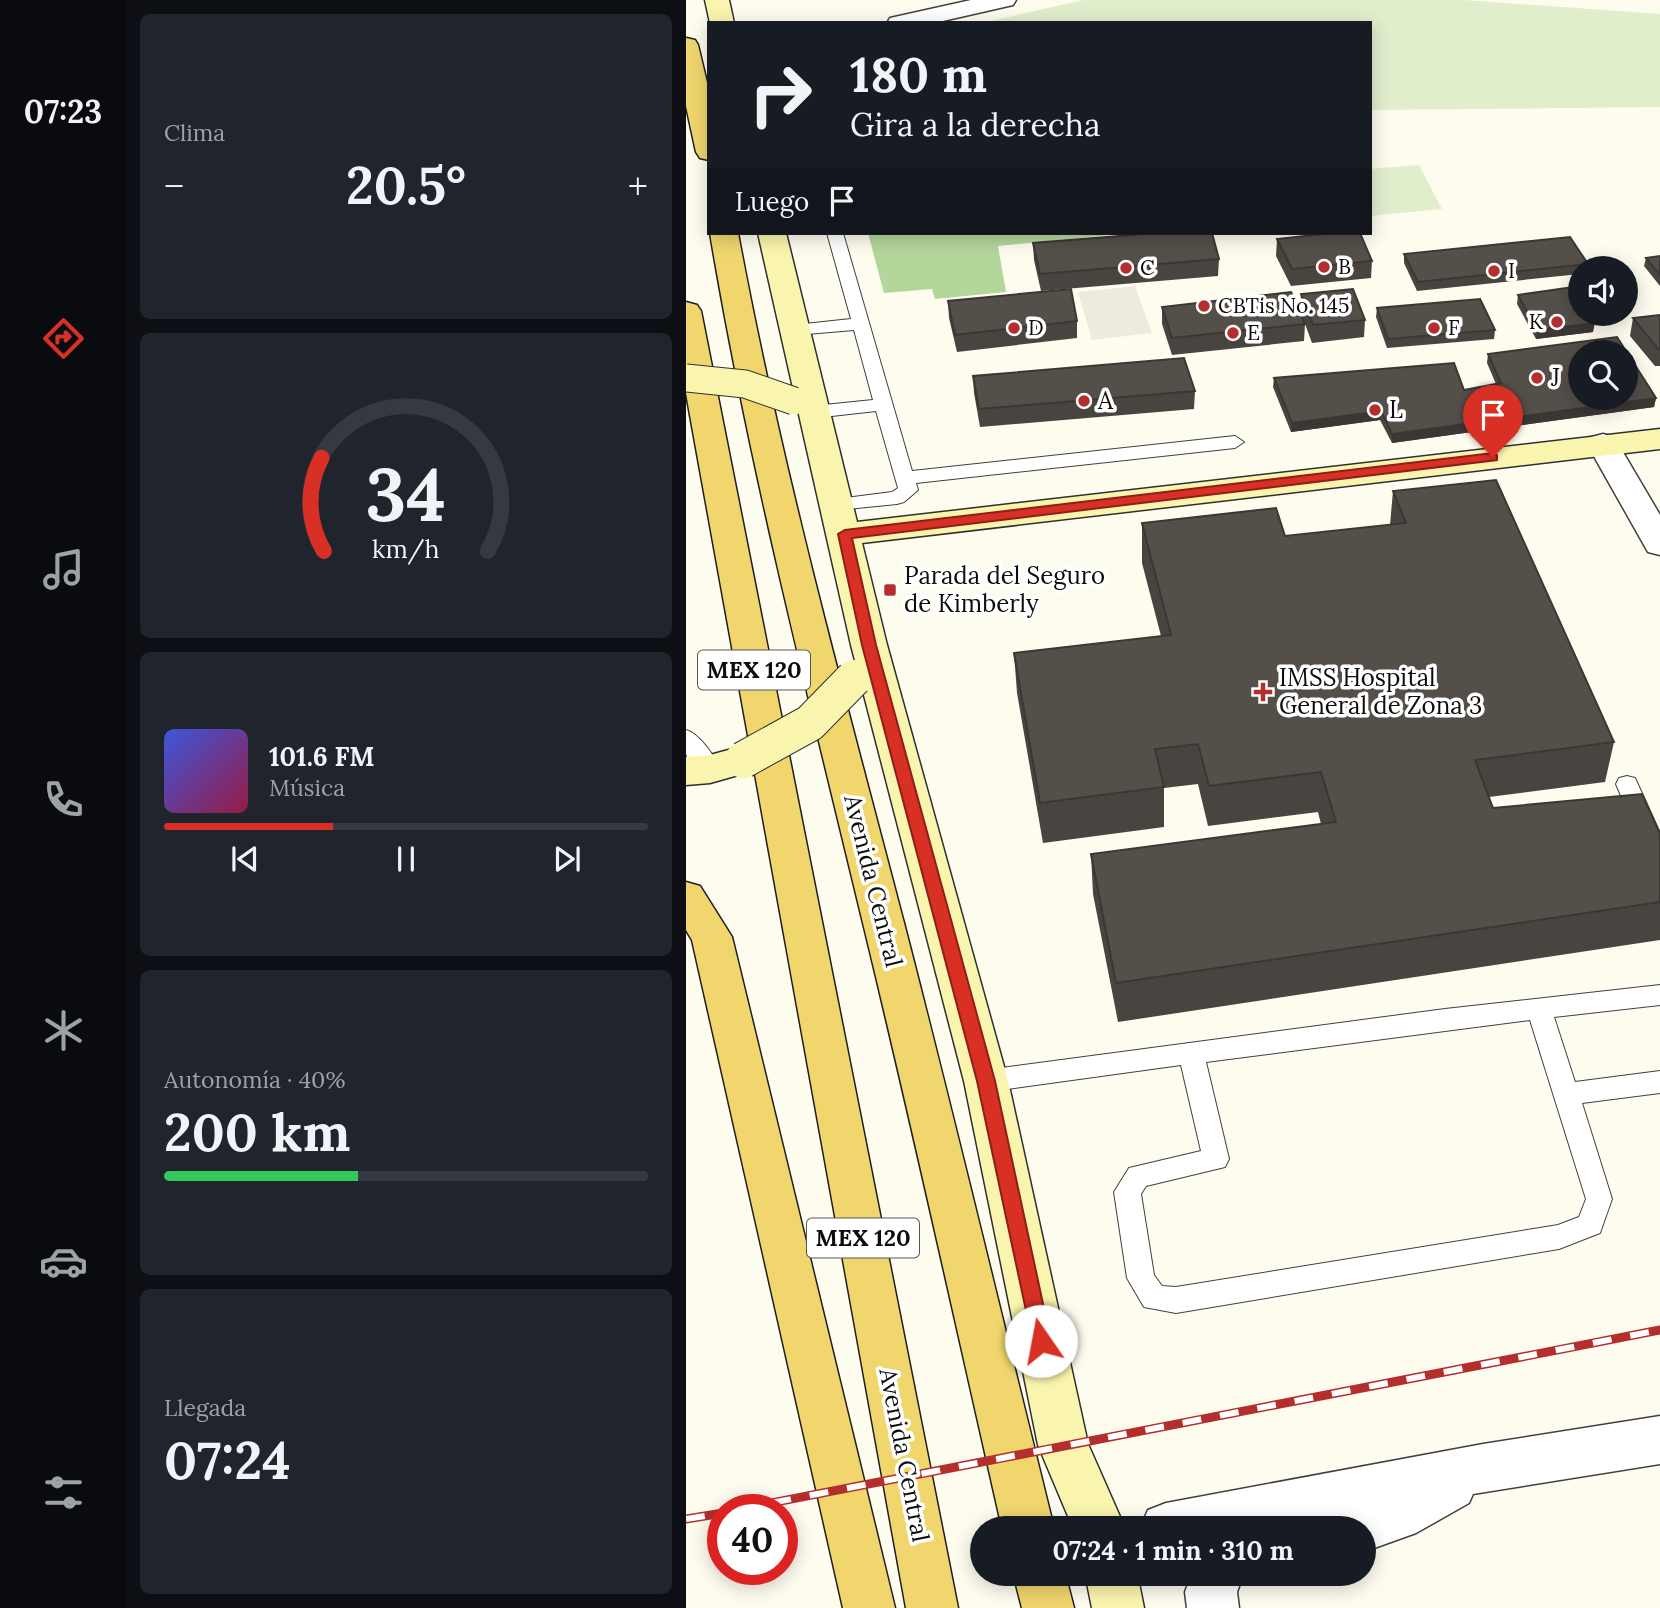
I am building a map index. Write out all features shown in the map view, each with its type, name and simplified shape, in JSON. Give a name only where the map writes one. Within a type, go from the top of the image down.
[{"type":"main road","points":[[686,45],[707,143]]},
{"type":"main road","name":"Avenida Central","points":[[723,235],[781,514],[898,981],[1025,1516]]},
{"type":"main road","name":"Avenida Central","points":[[686,311],[932,1608]]},
{"type":"main road","points":[[686,897],[712,937],[869,1608]]},
{"type":"main road","points":[[1042,1586],[1048,1608]]},
{"type":"street","points":[[717,0],[722,21]]},
{"type":"street","points":[[908,21],[1004,0]]},
{"type":"street","points":[[772,235],[795,330],[804,407],[841,519],[861,662],[986,1081],[1063,1445],[1094,1516]]},
{"type":"street","points":[[686,378],[745,384],[804,407]]},
{"type":"street","points":[[841,519],[1660,439]]},
{"type":"street","points":[[1603,444],[1660,544]]},
{"type":"street","points":[[713,767],[810,723],[861,662]]},
{"type":"street","points":[[1229,1516],[1482,1468],[1660,1440]]},
{"type":"street","points":[[1376,1523],[1398,1515],[1482,1468]]},
{"type":"street","points":[[1114,1586],[1118,1608]]},
{"type":"street","points":[[1213,1586],[1211,1592],[1213,1608]]},
{"type":"lane","points":[[836,235],[908,490],[897,498],[841,519]]},
{"type":"lane","points":[[795,330],[859,324]]},
{"type":"lane","points":[[804,407],[882,405]]},
{"type":"lane","points":[[904,478],[1235,442]]},
{"type":"lane","points":[[686,738],[713,767]]},
{"type":"lane","points":[[1627,785],[1660,859]]},
{"type":"lane","points":[[986,1081],[1191,1052],[1660,995]]},
{"type":"lane","points":[[1191,1052],[1216,1159],[1138,1176],[1127,1192],[1142,1278],[1154,1298],[1176,1300],[1368,1269],[1559,1237],[1590,1225],[1599,1199],[1539,1009]]},
{"type":"lane","points":[[1565,1094],[1660,1082]]},
{"type":"green space","points":[[1083,0],[1464,0],[1660,14],[1660,107],[1372,110],[1372,21],[991,21]]},
{"type":"green space","points":[[1419,165],[1442,209],[1372,216],[1372,169]]},
{"type":"green space","points":[[869,235],[1108,235],[998,246],[1006,292],[935,299],[932,289],[884,293]]},
{"type":"shaded area","points":[[1135,286],[1152,333],[1092,340],[1078,292]]},
{"type":"building","points":[[1132,235],[1213,235],[1219,259],[1040,274],[1033,243]]},
{"type":"building","points":[[1314,235],[1361,235],[1372,261],[1292,269],[1277,239]]},
{"type":"building","name":"I","points":[[1570,237],[1583,256],[1568,256],[1568,266],[1418,282],[1404,254]]},
{"type":"building","points":[[1660,256],[1660,275],[1646,258]]},
{"type":"building","points":[[1568,288],[1568,326],[1570,326],[1537,330],[1518,295]]},
{"type":"building","points":[[1071,289],[1077,321],[955,335],[948,301]]},
{"type":"building","points":[[1353,289],[1365,320],[1313,325],[1301,294]]},
{"type":"building","points":[[1291,292],[1305,324],[1172,338],[1162,307]]},
{"type":"building","name":"F","points":[[1480,299],[1495,330],[1388,339],[1377,308]]},
{"type":"building","points":[[1660,315],[1660,349],[1638,324],[1638,317]]},
{"type":"building","points":[[1617,337],[1619,340],[1594,340]]},
{"type":"building","points":[[1568,343],[1568,410],[1392,434],[1381,411],[1292,423],[1274,378],[1454,363],[1464,390],[1501,383],[1488,354]]},
{"type":"building","points":[[1184,358],[1195,391],[979,409],[973,376]]},
{"type":"building","points":[[1638,370],[1656,398],[1638,400]]},
{"type":"building","name":"IMSS Hospital General de Zona 3","points":[[1496,480],[1614,742],[1475,760],[1493,808],[1642,794],[1660,834],[1660,902],[1116,983],[1091,854],[1336,822],[1321,772],[1209,786],[1198,744],[1155,749],[1164,787],[1040,803],[1014,653],[1171,635],[1142,523],[1276,508],[1285,536],[1406,523],[1393,491]]},
{"type":"railway","points":[[798,1498],[1660,1330]]},
{"type":"railway","points":[[686,1519],[707,1516]]},
{"type":"place","name":"B","points":[[1324,267]]},
{"type":"place","name":"C","points":[[1126,268]]},
{"type":"place","name":"I","points":[[1494,271]]},
{"type":"place","name":"CBTis No. 145","points":[[1204,306]]},
{"type":"place","name":"K","points":[[1557,322]]},
{"type":"place","name":"D","points":[[1014,328]]},
{"type":"place","name":"F","points":[[1434,328]]},
{"type":"place","name":"E","points":[[1233,333]]},
{"type":"place","name":"J","points":[[1537,378]]},
{"type":"place","name":"A","points":[[1084,401]]},
{"type":"place","name":"L","points":[[1375,410]]},
{"type":"place","name":"Parada del Seguro de Kimberly","points":[[890,590]]},
{"type":"place","name":"IMSS Hospital General de Zona 3","points":[[1263,692]]},
{"type":"route","points":[[1041,1341],[986,1081],[869,645],[845,534],[1493,457]]}]
